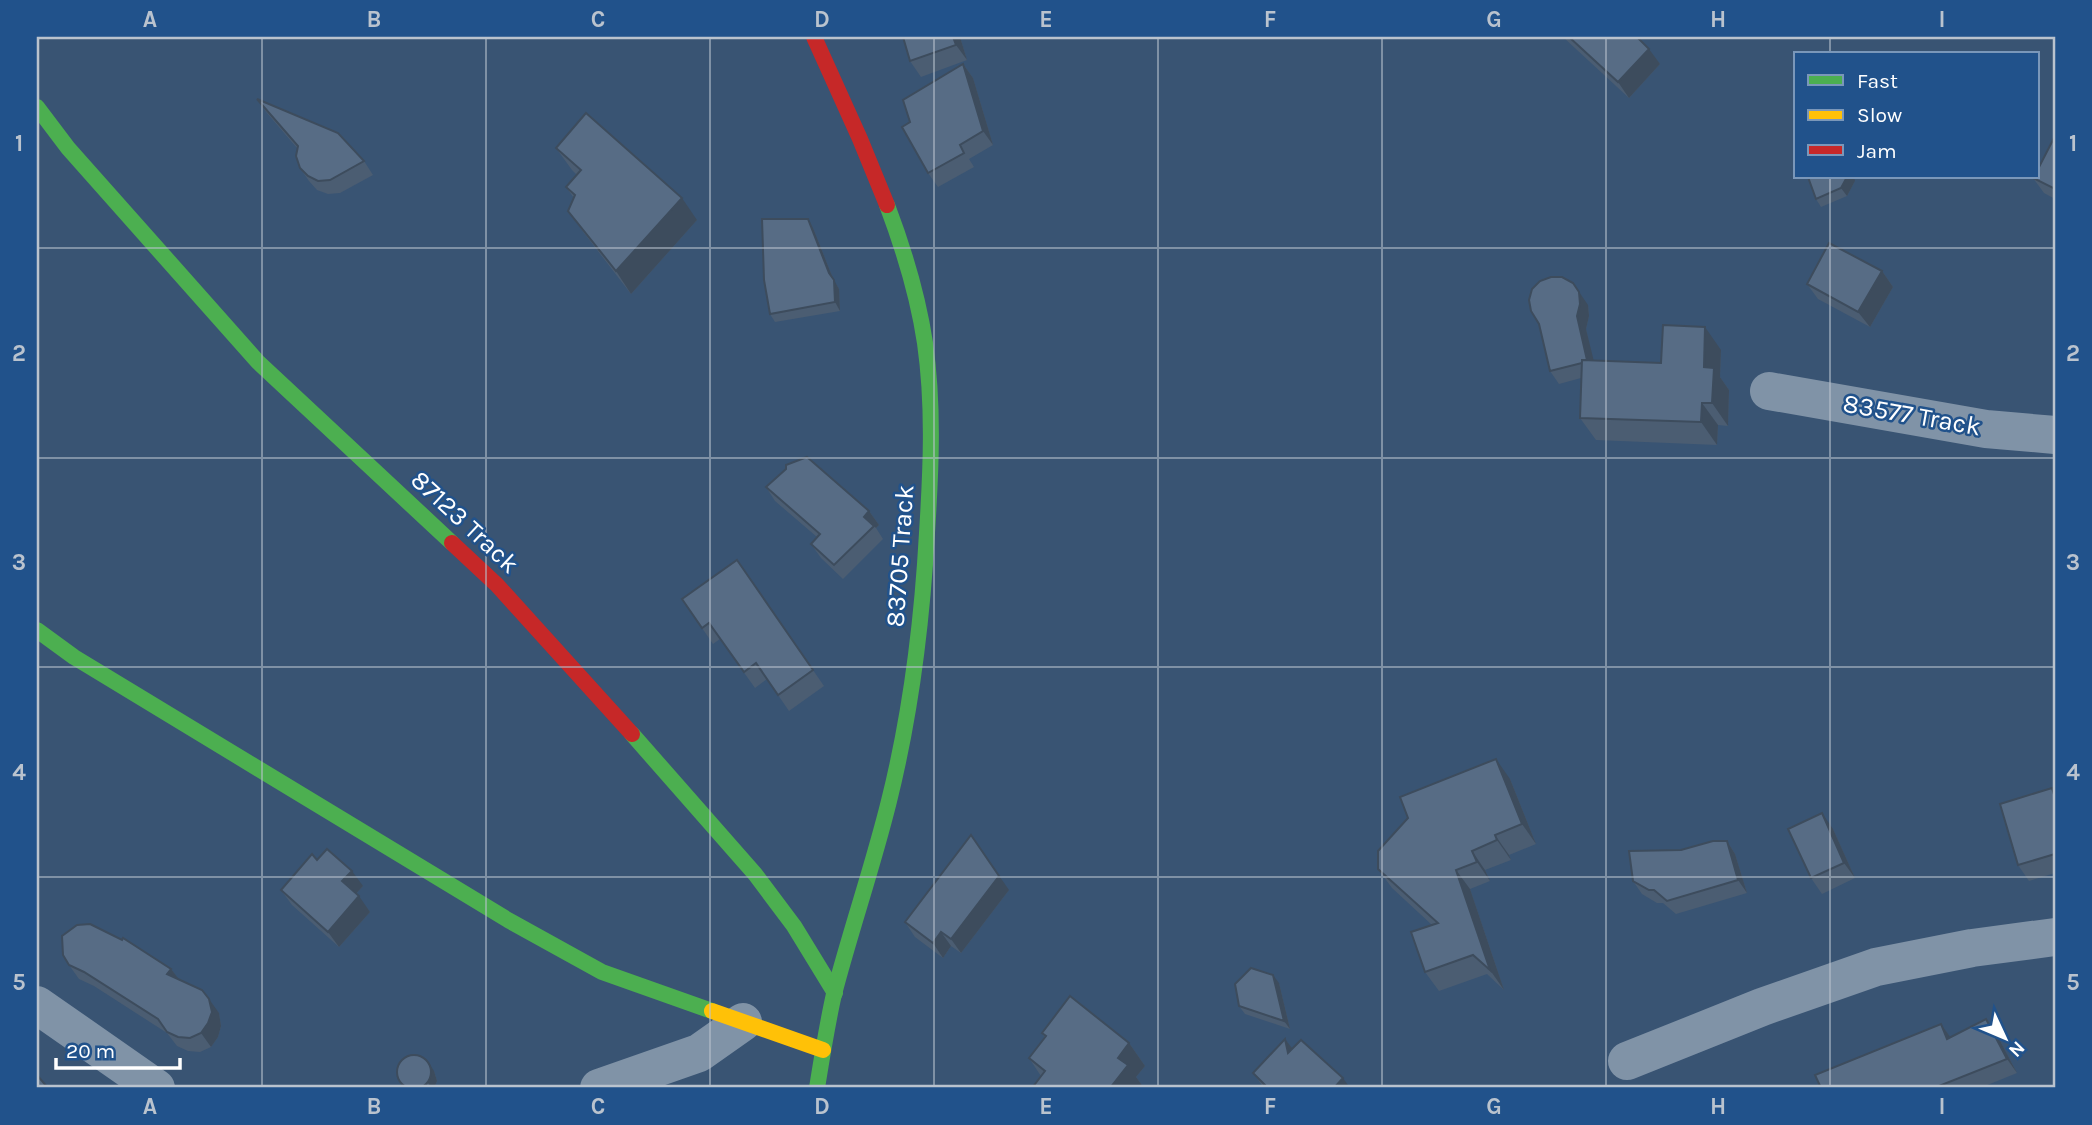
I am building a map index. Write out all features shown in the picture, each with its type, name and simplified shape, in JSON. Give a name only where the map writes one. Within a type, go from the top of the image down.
[{"type":"street","name":"83705 Track","points":[[814,37],[873,170],[905,263],[919,316],[931,402],[927,549],[913,688],[890,799],[835,993],[817,1088]]},
{"type":"street","name":"87123 Track","points":[[37,107],[68,148],[258,362],[497,585],[621,722],[755,874],[794,926],[835,993]]},
{"type":"street","name":"83577 Track","points":[[1769,391],[1986,429],[2055,435]]},
{"type":"street","points":[[37,630],[74,657],[508,920],[602,972],[823,1050]]},
{"type":"street","points":[[1627,1061],[1762,1007],[1876,967],[1972,948],[2055,937]]},
{"type":"street","points":[[37,1004],[156,1088]]},
{"type":"street","points":[[599,1088],[699,1053],[743,1022]]},
{"type":"building","points":[[903,37],[953,37],[956,45],[910,61]]},
{"type":"building","points":[[1569,37],[1637,37],[1649,49],[1618,82]]},
{"type":"building","points":[[963,64],[983,131],[960,145],[964,153],[928,173],[902,127],[910,122],[903,100]]},
{"type":"building","points":[[257,99],[338,133],[364,161],[330,180],[318,181],[308,176],[300,168],[296,156],[298,146]]},
{"type":"building","points":[[586,113],[682,198],[616,271],[568,211],[575,195],[566,187],[581,170],[556,148]]},
{"type":"building","points":[[2055,136],[2055,189],[2033,178],[2039,178],[2039,167]]},
{"type":"building","points":[[1808,178],[1846,178],[1841,188],[1816,199]]},
{"type":"building","points":[[762,219],[808,219],[834,280],[835,302],[770,314],[764,280]]},
{"type":"building","points":[[1829,243],[1882,271],[1858,312],[1807,284]]},
{"type":"building","points":[[1562,277],[1573,283],[1579,292],[1577,316],[1587,360],[1550,371],[1539,324],[1531,311],[1529,300],[1532,289],[1540,281]]},
{"type":"building","points":[[1663,325],[1705,327],[1704,367],[1714,368],[1712,403],[1702,403],[1701,422],[1580,418],[1582,360],[1661,363]]},
{"type":"building","points":[[807,457],[869,511],[864,517],[874,526],[834,565],[811,544],[820,534],[766,487],[786,469],[786,465]]},
{"type":"building","points":[[737,560],[813,670],[778,695],[756,663],[744,672],[709,623],[702,628],[682,599]]},
{"type":"building","points":[[1496,759],[1522,824],[1495,835],[1497,840],[1472,851],[1477,862],[1456,870],[1490,970],[1473,955],[1425,972],[1411,932],[1438,923],[1378,869],[1378,851],[1408,818],[1400,797]]},
{"type":"building","points":[[2052,788],[2055,798],[2055,854],[2018,865],[2000,804]]},
{"type":"building","points":[[1822,813],[1844,863],[1811,878],[1788,829]]},
{"type":"building","points":[[971,835],[999,876],[951,939],[941,932],[933,943],[905,922]]},
{"type":"building","points":[[1713,841],[1727,841],[1738,880],[1667,901],[1654,890],[1633,881],[1629,851],[1681,850]]},
{"type":"building","points":[[327,849],[352,871],[342,881],[359,896],[328,932],[281,890],[312,854],[317,860]]},
{"type":"building","points":[[90,924],[122,940],[123,938],[171,969],[167,974],[202,990],[209,999],[212,1012],[201,1033],[190,1038],[167,1032],[158,1019],[69,965],[63,955],[62,936],[77,925]]},
{"type":"building","points":[[1251,968],[1273,975],[1284,1021],[1239,1006],[1235,984]]},
{"type":"building","points":[[1070,996],[1129,1043],[1118,1058],[1128,1065],[1110,1088],[1032,1088],[1045,1071],[1029,1058],[1046,1036],[1042,1033]]},
{"type":"building","points":[[1986,1019],[2007,1059],[1934,1088],[1821,1088],[1815,1075],[1941,1024],[1947,1039]]},
{"type":"building","points":[[1285,1039],[1288,1053],[1301,1040],[1343,1078],[1334,1088],[1268,1088],[1253,1073]]},
{"type":"building","points":[[414,1055],[426,1060],[431,1072],[426,1084],[414,1089],[402,1084],[397,1072],[402,1060]]},
{"type":"building","points":[[37,1075],[48,1088],[37,1088]]},
{"type":"traffic: fast","points":[[37,107],[68,148],[258,362],[452,543]]},
{"type":"traffic: fast","points":[[817,1088],[834,994],[889,801],[904,735],[919,634],[925,567],[931,438],[928,367],[914,291],[887,205]]},
{"type":"traffic: fast","points":[[37,630],[74,657],[508,920],[602,972],[712,1011]]},
{"type":"traffic: fast","points":[[632,734],[755,874],[794,926],[835,993]]},
{"type":"traffic: slow","points":[[712,1011],[823,1050]]},
{"type":"traffic: jam","points":[[814,37],[887,205]]},
{"type":"traffic: jam","points":[[452,543],[497,585],[632,734]]}]
